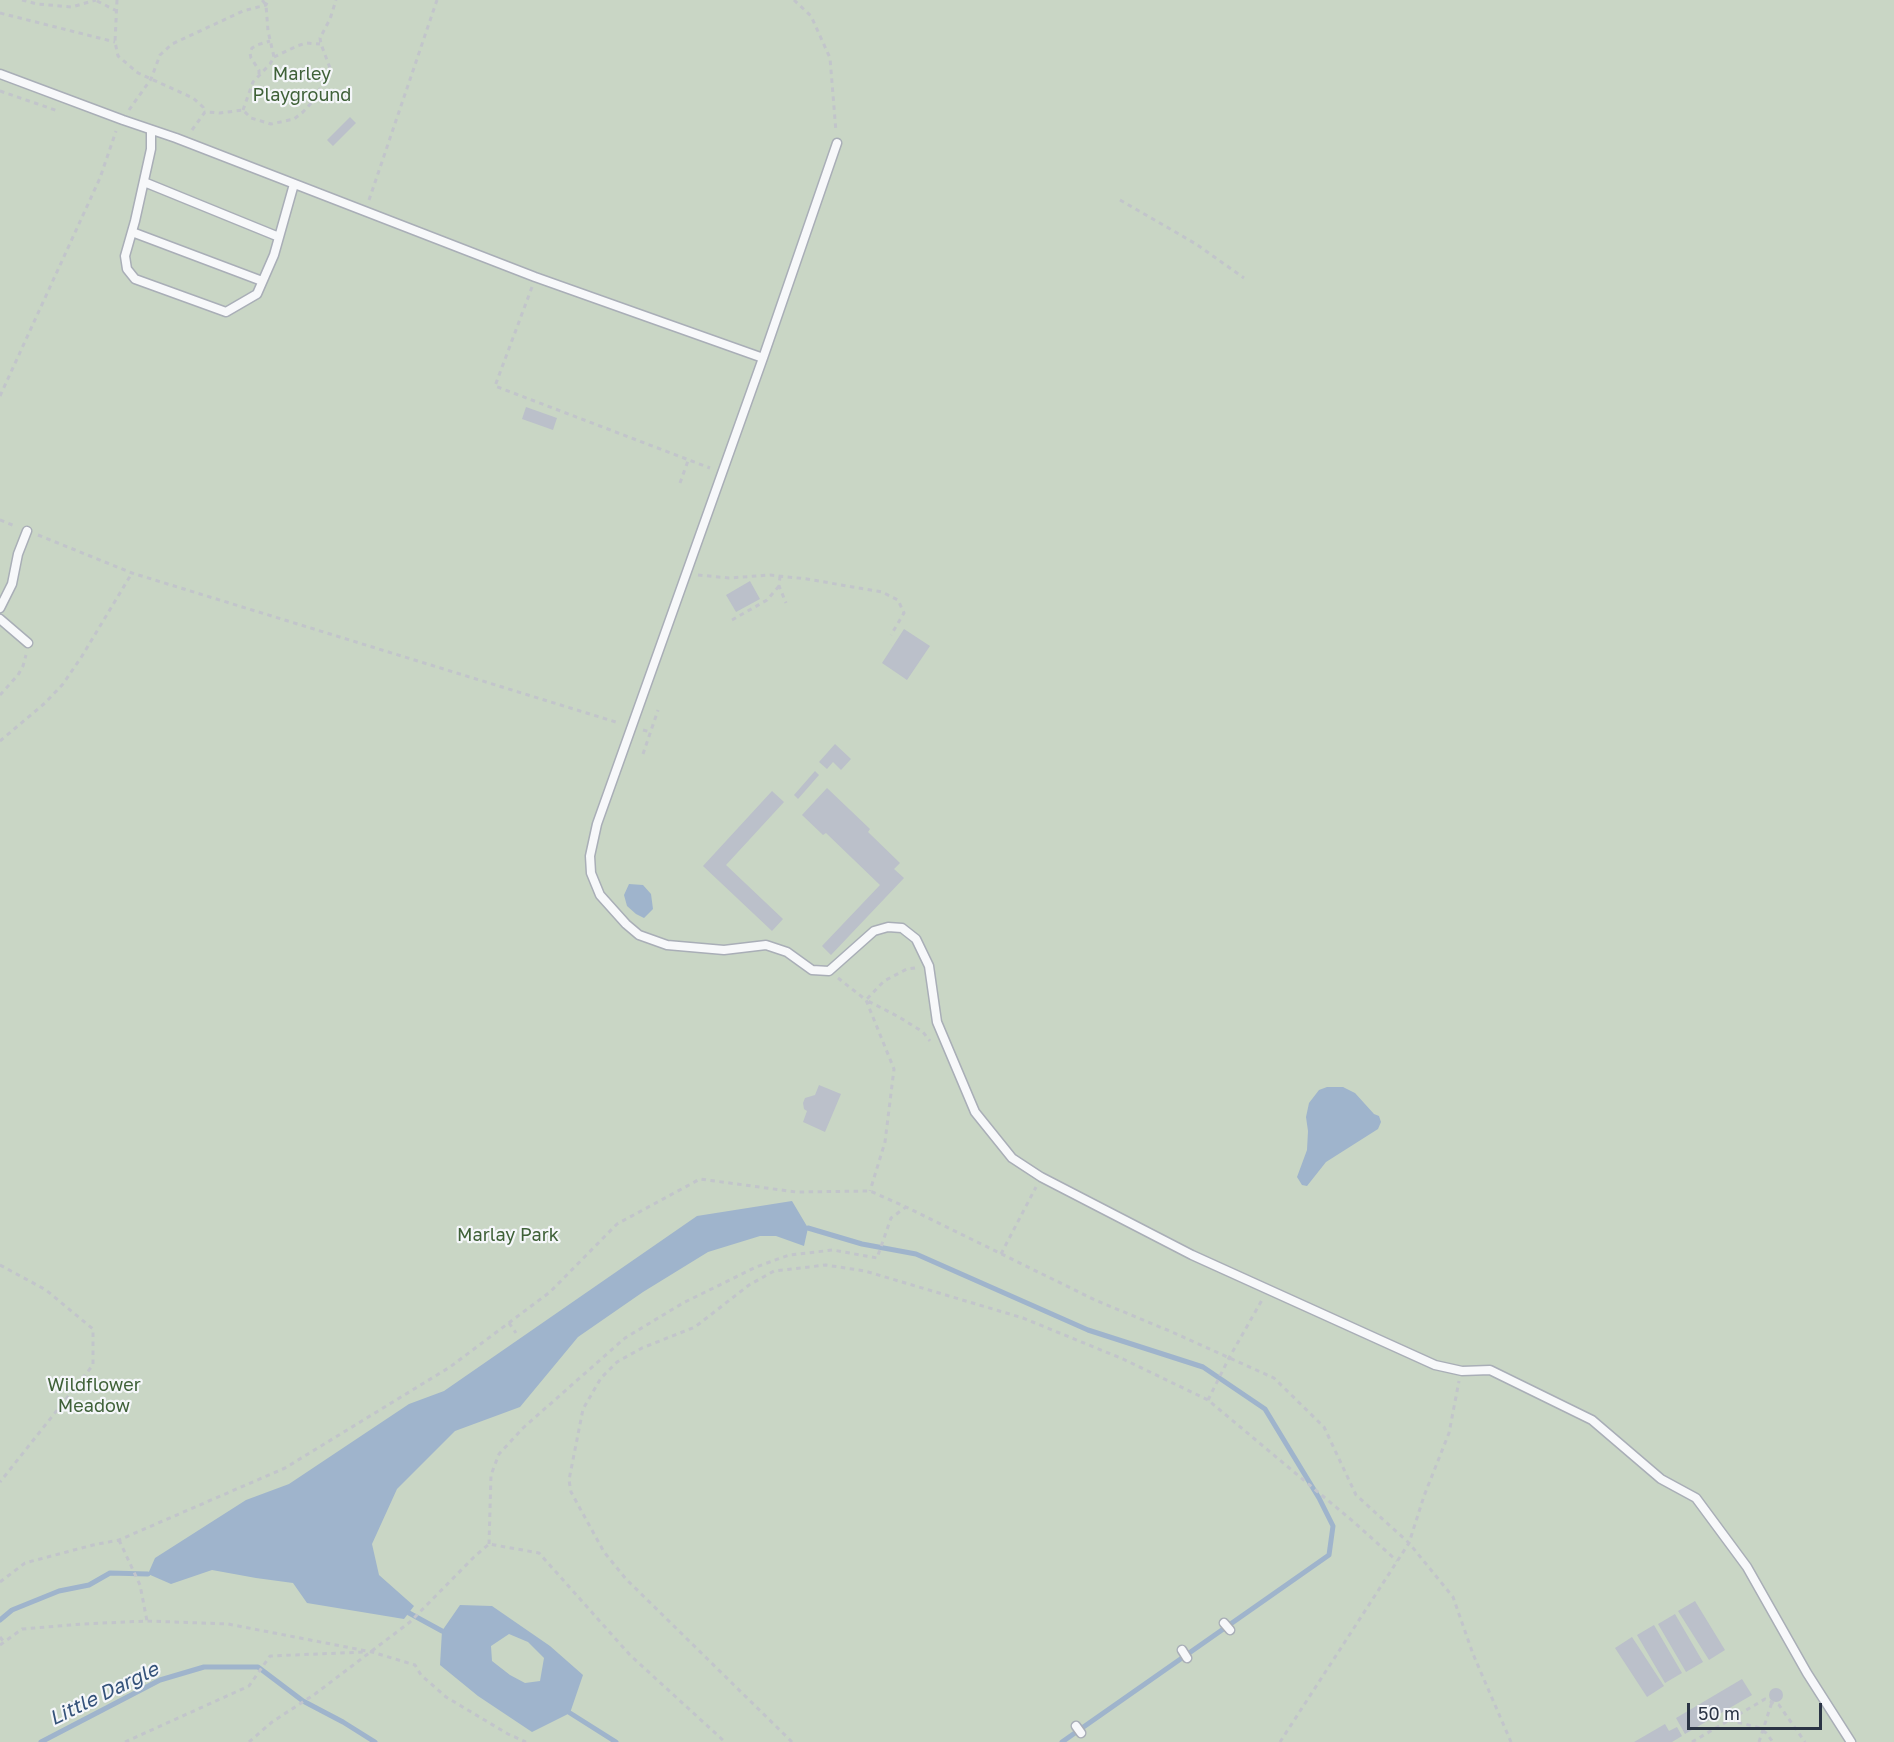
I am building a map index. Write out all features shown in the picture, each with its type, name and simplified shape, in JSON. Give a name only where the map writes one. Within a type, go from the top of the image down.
[{"type":"lane","points":[[0,74],[187,142],[536,277],[763,358]]},
{"type":"lane","points":[[151,130],[151,149],[125,256],[127,269],[135,279],[226,312],[257,294],[279,237],[294,184]]},
{"type":"lane","points":[[837,142],[688,572],[597,824],[590,856],[591,873],[600,895],[639,935],[668,945],[724,950],[766,945],[787,952],[812,970],[829,971],[874,931],[888,927],[902,928],[916,939],[929,966],[937,1022],[975,1112],[1012,1158],[1041,1177],[1192,1255],[1436,1365],[1462,1371],[1490,1370],[1592,1420],[1661,1479],[1696,1498],[1748,1568],[1807,1672],[1851,1742]]},
{"type":"lane","points":[[144,182],[279,237]]},
{"type":"lane","points":[[132,232],[262,281]]},
{"type":"lane","points":[[0,608],[12,584],[18,554],[27,531]]},
{"type":"lane","points":[[0,619],[28,643]]},
{"type":"path","points":[[22,0],[37,4],[72,7],[97,0],[117,12]]},
{"type":"path","points":[[117,0],[115,42],[118,56],[138,72],[193,98],[205,112]]},
{"type":"path","points":[[262,0],[266,5]]},
{"type":"path","points":[[268,0],[266,5],[268,32],[274,57]]},
{"type":"path","points":[[243,110],[251,118],[271,124],[294,119],[315,99],[330,68],[320,38],[330,19],[336,0]]},
{"type":"path","points":[[364,211],[437,0]]},
{"type":"path","points":[[794,0],[811,16],[830,58],[837,142]]},
{"type":"path","points":[[0,396],[100,178],[115,131],[151,79],[160,55],[172,44],[243,11],[266,5]]},
{"type":"path","points":[[0,13],[115,42]]},
{"type":"path","points":[[259,76],[259,70],[250,53],[257,45],[270,41]]},
{"type":"path","points":[[243,110],[254,82],[274,57],[297,46],[321,44]]},
{"type":"path","points":[[205,112],[243,110]]},
{"type":"path","points":[[187,142],[188,136],[205,112]]},
{"type":"path","points":[[1120,200],[1196,244],[1244,278]]},
{"type":"path","points":[[536,277],[495,386],[722,473]]},
{"type":"path","points":[[680,483],[688,461]]},
{"type":"path","points":[[0,520],[132,573],[631,727]]},
{"type":"path","points":[[688,572],[696,575],[729,578],[780,576],[882,592],[898,600],[904,613],[891,635]]},
{"type":"path","points":[[0,741],[45,703],[63,684],[132,573]]},
{"type":"path","points":[[780,576],[779,586],[786,603]]},
{"type":"path","points":[[732,620],[767,600],[779,586]]},
{"type":"path","points":[[0,695],[12,684],[23,666],[28,643]]},
{"type":"path","points":[[644,754],[658,710]]},
{"type":"path","points":[[866,1000],[884,981],[907,969],[929,966]]},
{"type":"path","points":[[829,971],[866,1000],[923,1032],[936,1048]]},
{"type":"path","points":[[866,1000],[894,1069],[885,1143],[870,1191]]},
{"type":"path","points":[[1001,1254],[1041,1177]]},
{"type":"path","points":[[0,1582],[25,1563],[119,1540],[285,1468],[450,1367],[550,1292],[617,1224],[700,1179],[796,1192],[870,1191],[1095,1300],[1274,1378],[1324,1427],[1356,1495],[1409,1543],[1453,1597],[1473,1654],[1511,1742]]},
{"type":"path","points":[[249,1742],[272,1722],[315,1694],[410,1622],[489,1544],[491,1475],[499,1454],[523,1428],[625,1338],[683,1303],[756,1267],[789,1255],[833,1250],[877,1258],[891,1218],[906,1207]]},
{"type":"path","points":[[0,1265],[46,1290],[93,1329],[93,1365],[0,1482]]},
{"type":"path","points":[[792,1742],[626,1579],[604,1551],[571,1492],[569,1480],[583,1409],[601,1378],[617,1362],[642,1348],[695,1327],[723,1303],[774,1272],[826,1265],[865,1271],[1023,1318],[1123,1359],[1208,1400],[1397,1561]]},
{"type":"path","points":[[1208,1400],[1269,1288]]},
{"type":"path","points":[[509,1323],[516,1333]]},
{"type":"path","points":[[1280,1742],[1409,1543],[1424,1496],[1449,1433],[1462,1371]]},
{"type":"path","points":[[119,1540],[140,1585],[147,1621]]},
{"type":"path","points":[[489,1544],[539,1553],[630,1655],[725,1742]]},
{"type":"path","points":[[0,1637],[2,1643],[22,1629],[82,1623],[147,1621],[228,1624],[372,1652],[414,1665],[421,1675],[446,1697],[508,1734],[526,1742]]},
{"type":"path","points":[[125,1742],[249,1686],[270,1656],[372,1652]]},
{"type":"path","points":[[1692,1742],[1765,1699],[1779,1705],[1805,1742]]},
{"type":"path","points":[[1759,1742],[1772,1702]]},
{"type":"path","points":[[1729,1720],[1762,1730],[1773,1742]]},
{"type":"path","points":[[1702,1736],[1707,1742]]},
{"type":"green space","name":"Marlay Park","points":[[0,0],[1894,0],[1894,1742],[0,1742]]},
{"type":"water","points":[[629,884],[643,885],[651,894],[653,909],[644,918],[627,906],[624,895]]},
{"type":"water","points":[[1327,1087],[1343,1087],[1355,1093],[1374,1114],[1379,1116],[1381,1122],[1378,1129],[1326,1162],[1307,1186],[1302,1185],[1297,1177],[1307,1150],[1306,1117],[1309,1103],[1319,1090]]},
{"type":"water","points":[[792,1201],[808,1228],[804,1246],[776,1236],[760,1236],[708,1252],[643,1292],[578,1337],[520,1407],[455,1431],[397,1489],[372,1544],[379,1575],[414,1606],[404,1619],[307,1603],[293,1583],[212,1570],[171,1584],[148,1574],[155,1558],[246,1500],[289,1484],[409,1404],[444,1391],[697,1216]]},
{"type":"water","points":[[460,1605],[492,1606],[550,1646],[583,1675],[570,1713],[532,1732],[478,1696],[440,1665],[442,1631]],"holes":[[[509,1634],[528,1642],[544,1658],[540,1681],[525,1683],[492,1661],[491,1646]]]},
{"type":"building","points":[[350,117],[356,123],[333,146],[327,140]]},
{"type":"building","points":[[526,407],[557,418],[553,430],[522,419]]},
{"type":"building","points":[[750,581],[760,599],[736,612],[726,595]]},
{"type":"building","points":[[904,629],[930,646],[907,680],[882,663]]},
{"type":"building","points":[[835,744],[851,759],[841,770],[833,762],[827,769],[819,762]]},
{"type":"building","points":[[815,771],[819,775],[798,799],[794,795]]},
{"type":"building","points":[[827,788],[870,829],[868,832],[900,863],[894,869],[904,878],[831,955],[822,946],[880,885],[826,833],[823,835],[802,815]]},
{"type":"building","points":[[772,791],[784,802],[726,865],[783,919],[772,931],[703,866]]},
{"type":"building","points":[[819,1085],[841,1094],[825,1132],[803,1122],[807,1111],[803,1103],[805,1098],[815,1095]]},
{"type":"building","points":[[1695,1601],[1725,1650],[1709,1660],[1678,1611]]},
{"type":"building","points":[[1675,1614],[1703,1662],[1686,1672],[1658,1624]]},
{"type":"building","points":[[1654,1625],[1682,1673],[1665,1683],[1637,1635]]},
{"type":"building","points":[[1632,1637],[1664,1686],[1647,1697],[1615,1648]]},
{"type":"building","points":[[1742,1679],[1752,1695],[1685,1734],[1676,1718]]},
{"type":"building","points":[[1776,1688],[1781,1690],[1783,1695],[1781,1700],[1776,1702],[1771,1700],[1769,1695],[1771,1690]]},
{"type":"building","points":[[1665,1724],[1669,1731],[1677,1727],[1682,1736],[1672,1742],[1634,1742]]},
{"type":"waterway","points":[[808,1228],[862,1244],[916,1254],[1088,1330],[1203,1367],[1265,1409],[1319,1498],[1333,1526],[1329,1555],[1062,1742]]},
{"type":"waterway","points":[[0,1620],[12,1610],[59,1591],[89,1585],[110,1573],[148,1574]]},
{"type":"waterway","points":[[409,1613],[442,1631]]},
{"type":"waterway","name":"Little Dargle","points":[[41,1742],[160,1680],[204,1667],[258,1667],[303,1701],[375,1742]]},
{"type":"waterway","points":[[570,1713],[616,1742]]},
{"type":"park label","name":"Marley Playground","points":[[302,84]]},
{"type":"park label","name":"Wildflower Meadow","points":[[94,1395]]}]
